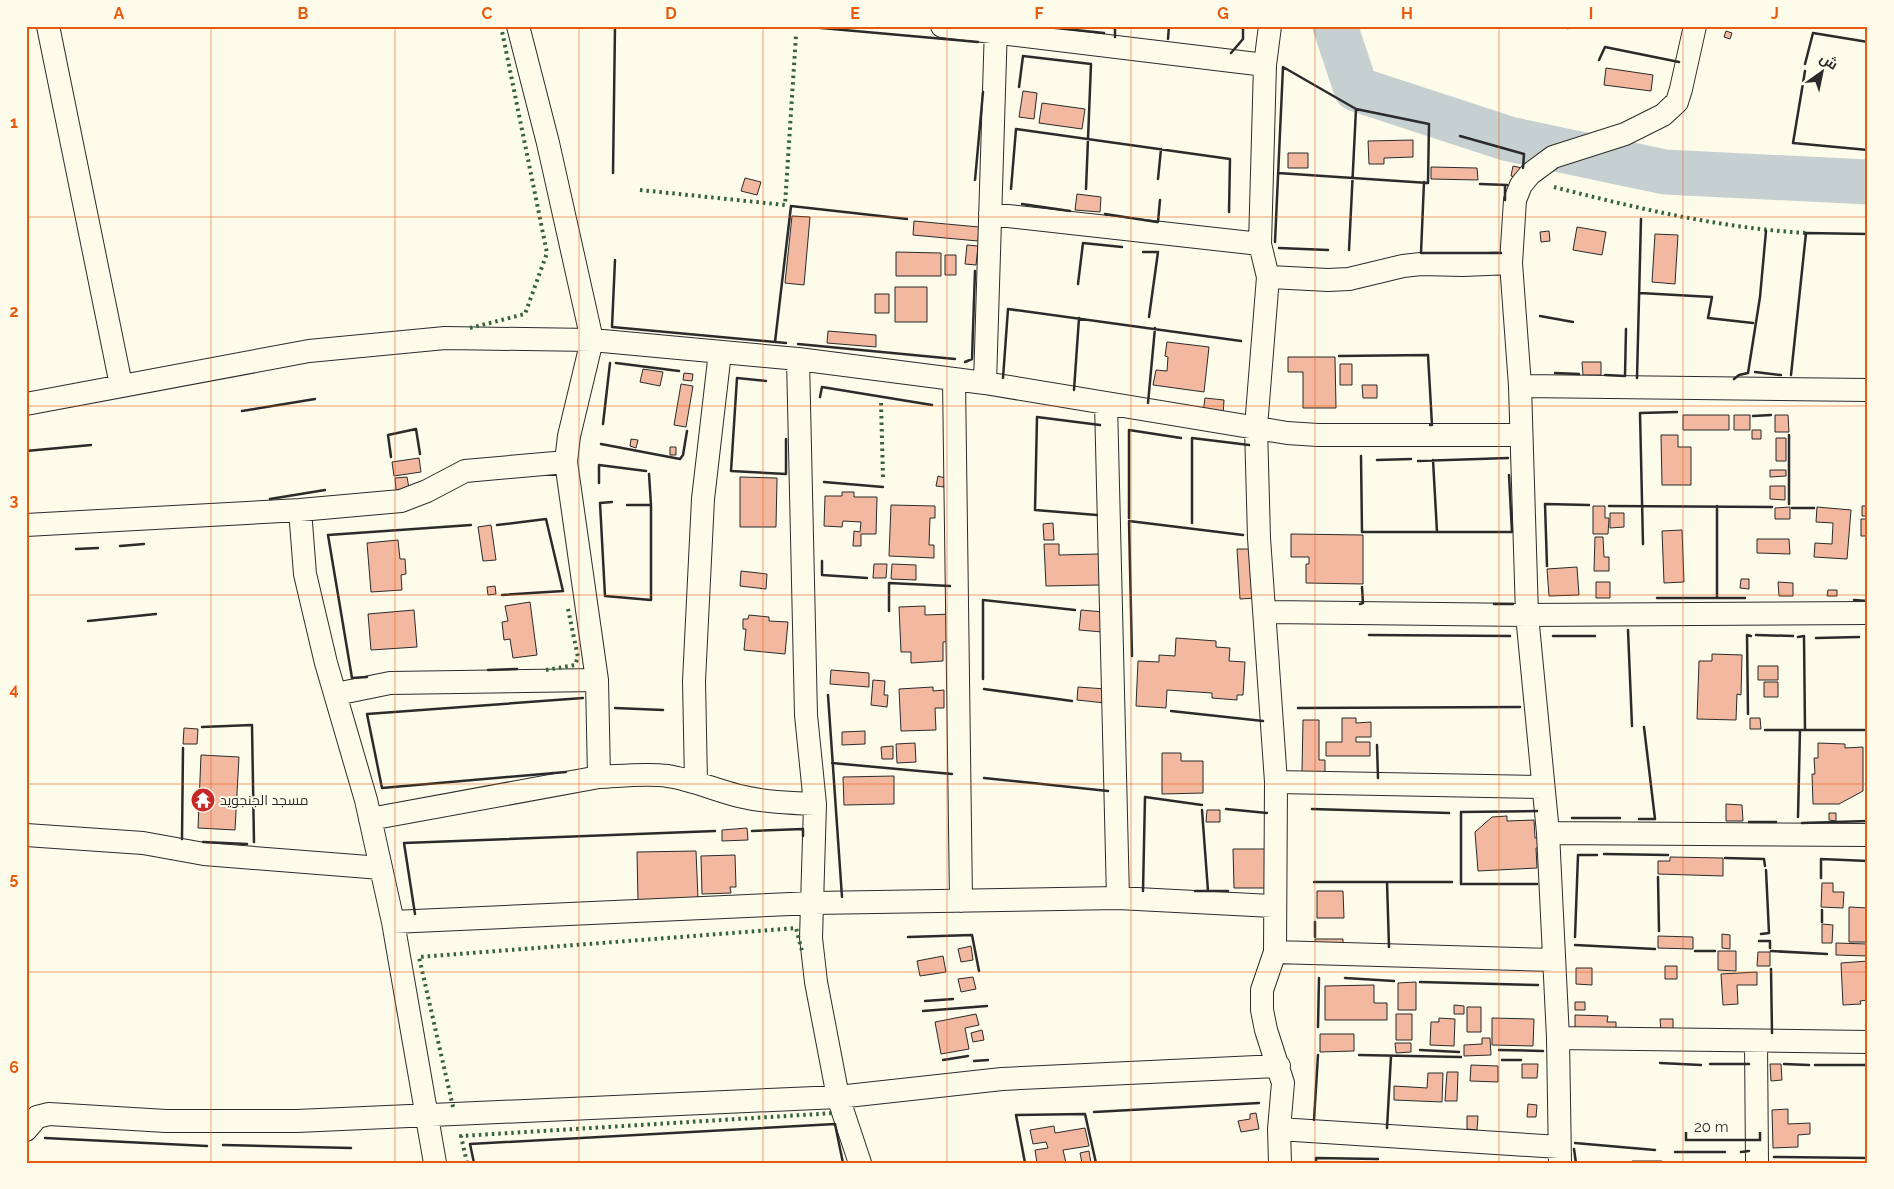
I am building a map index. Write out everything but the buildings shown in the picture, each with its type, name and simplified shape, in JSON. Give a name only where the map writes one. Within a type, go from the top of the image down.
[{"type":"street","points":[[48,26],[121,385]]},
{"type":"street","points":[[518,26],[548,143],[592,340],[569,436],[566,462],[597,680],[600,777]]},
{"type":"street","points":[[942,26],[996,30],[1265,65]]},
{"type":"street","points":[[1270,26],[1265,65],[1260,244],[1268,277],[1256,427],[1259,538],[1276,782],[1275,952],[1262,990],[1262,1010],[1266,1030],[1283,1083],[1279,1129],[1280,1163]]},
{"type":"street","points":[[1279,1129],[1559,1155],[1558,1038],[1548,833],[1527,615],[1520,386],[1510,263],[1515,200],[1521,185],[1530,174],[1553,157],[1625,134],[1664,115],[1677,102],[1694,26]]},
{"type":"street","points":[[985,383],[996,30]]},
{"type":"street","points":[[990,214],[1260,244]]},
{"type":"street","points":[[1268,277],[1328,280],[1349,279],[1403,266],[1421,264],[1510,263]]},
{"type":"street","points":[[26,404],[309,350],[445,338],[592,340],[798,359],[985,383],[1287,433],[1318,435],[1521,435]]},
{"type":"street","points":[[696,782],[694,681],[703,499],[720,352]]},
{"type":"street","points":[[798,359],[806,715],[815,804],[811,938],[816,982],[838,1097],[860,1163]]},
{"type":"street","points":[[954,380],[961,901]]},
{"type":"street","points":[[1520,386],[1868,390]]},
{"type":"street","points":[[1106,403],[1118,898]]},
{"type":"street","points":[[26,525],[300,510],[401,500],[426,491],[465,472],[566,462]]},
{"type":"street","points":[[300,510],[309,591],[326,663],[370,819],[393,922],[435,1163]]},
{"type":"street","points":[[1265,612],[1527,615],[1868,613]]},
{"type":"street","points":[[336,694],[390,683],[597,680]]},
{"type":"street","points":[[370,819],[600,777],[654,775],[696,782],[739,796],[771,802],[815,804]]},
{"type":"street","points":[[1276,782],[1543,786]]},
{"type":"street","points":[[1548,833],[1868,835]]},
{"type":"street","points":[[26,835],[143,843],[204,854],[381,868]]},
{"type":"street","points":[[393,922],[813,903],[1118,898],[1274,906]]},
{"type":"street","points":[[1275,952],[1554,960]]},
{"type":"street","points":[[1558,1038],[1868,1042]]},
{"type":"street","points":[[1756,1042],[1757,1163]]},
{"type":"street","points":[[26,1130],[37,1117],[49,1114],[166,1121],[297,1121],[838,1097],[1002,1080],[1279,1066]]},
{"type":"waterway","points":[[1335,26],[1356,89],[1509,139],[1665,172],[1868,182]]},
{"type":"hedge","points":[[470,328],[525,314],[547,253],[501,26]]},
{"type":"hedge","points":[[640,190],[785,205],[796,35]]},
{"type":"hedge","points":[[1554,187],[1710,222],[1806,233]]},
{"type":"hedge","points":[[881,403],[883,477]]},
{"type":"hedge","points":[[546,670],[575,665],[578,657],[568,609]]},
{"type":"hedge","points":[[453,1107],[419,957],[796,928],[802,951]]},
{"type":"hedge","points":[[467,1163],[461,1136],[835,1113]]},
{"type":"wall","points":[[613,173],[615,26]]},
{"type":"wall","points":[[799,26],[978,42]]},
{"type":"wall","points":[[1037,26],[1104,33]]},
{"type":"wall","points":[[1115,26],[1115,37]]},
{"type":"wall","points":[[1168,39],[1169,26]]},
{"type":"wall","points":[[1231,53],[1243,39],[1243,26]]},
{"type":"wall","points":[[1563,26],[1568,28]]},
{"type":"wall","points":[[1805,64],[1813,33],[1868,42]]},
{"type":"wall","points":[[1599,60],[1605,47],[1679,62]]},
{"type":"wall","points":[[1019,87],[1023,56],[1091,64],[1086,189]]},
{"type":"wall","points":[[1275,242],[1283,67],[1356,109],[1429,124],[1428,183],[1278,173]]},
{"type":"wall","points":[[1805,71],[1793,143],[1868,150]]},
{"type":"wall","points":[[975,180],[983,92]]},
{"type":"wall","points":[[1349,250],[1356,109]]},
{"type":"wall","points":[[1011,189],[1016,129],[1230,159],[1229,212]]},
{"type":"wall","points":[[1460,136],[1524,154],[1523,168]]},
{"type":"wall","points":[[1158,179],[1161,149]]},
{"type":"wall","points":[[1424,182],[1421,253],[1501,253]]},
{"type":"wall","points":[[1480,184],[1507,185]]},
{"type":"wall","points":[[1505,185],[1505,200]]},
{"type":"wall","points":[[1158,222],[1160,200]]},
{"type":"wall","points":[[1022,204],[1070,211]]},
{"type":"wall","points":[[775,342],[791,206],[907,219]]},
{"type":"wall","points":[[1105,214],[1157,222]]},
{"type":"wall","points":[[1637,378],[1641,219]]},
{"type":"wall","points":[[1734,379],[1739,375],[1748,373],[1760,297],[1766,231]]},
{"type":"wall","points":[[1791,375],[1806,233],[1868,234]]},
{"type":"wall","points":[[1078,284],[1083,243],[1122,247]]},
{"type":"wall","points":[[1279,248],[1328,250]]},
{"type":"wall","points":[[1143,252],[1158,252],[1149,317]]},
{"type":"wall","points":[[615,260],[612,327],[786,343]]},
{"type":"wall","points":[[965,362],[972,359],[975,271]]},
{"type":"wall","points":[[1640,293],[1712,297],[1708,318],[1753,323]]},
{"type":"wall","points":[[1003,378],[1008,309],[1241,341]]},
{"type":"wall","points":[[1540,316],[1573,322]]},
{"type":"wall","points":[[1074,390],[1079,318]]},
{"type":"wall","points":[[1148,403],[1155,328]]},
{"type":"wall","points":[[1605,375],[1625,376],[1626,329]]},
{"type":"wall","points":[[798,344],[955,359]]},
{"type":"wall","points":[[1339,356],[1428,355],[1432,425],[1430,425]]},
{"type":"wall","points":[[603,424],[610,363]]},
{"type":"wall","points":[[616,363],[679,371]]},
{"type":"wall","points":[[1755,372],[1781,375]]},
{"type":"wall","points":[[1555,373],[1579,374]]},
{"type":"wall","points":[[766,381],[737,378],[731,471],[786,474],[786,439]]},
{"type":"wall","points":[[820,397],[822,387],[932,405]]},
{"type":"wall","points":[[242,411],[315,399]]},
{"type":"wall","points":[[1643,544],[1640,413],[1677,412]]},
{"type":"wall","points":[[1753,416],[1771,415]]},
{"type":"wall","points":[[1097,515],[1035,510],[1037,417],[1100,425]]},
{"type":"wall","points":[[391,457],[388,435],[416,429],[420,454]]},
{"type":"wall","points":[[1129,518],[1129,430],[1181,438]]},
{"type":"wall","points":[[601,444],[680,459],[683,455],[687,431]]},
{"type":"wall","points":[[1789,435],[1789,504]]},
{"type":"wall","points":[[1192,523],[1192,438],[1249,445]]},
{"type":"wall","points":[[26,451],[91,445]]},
{"type":"wall","points":[[1361,456],[1362,532],[1512,532],[1509,475]]},
{"type":"wall","points":[[1418,461],[1508,458]]},
{"type":"wall","points":[[1377,460],[1411,459]]},
{"type":"wall","points":[[1433,460],[1437,532]]},
{"type":"wall","points":[[599,483],[599,465],[646,471]]},
{"type":"wall","points":[[612,502],[600,503],[605,596],[651,600],[651,505],[649,474]]},
{"type":"wall","points":[[824,482],[883,487]]},
{"type":"wall","points":[[270,499],[325,490]]},
{"type":"wall","points":[[1547,566],[1545,504],[1589,505]]},
{"type":"wall","points":[[627,505],[651,505]]},
{"type":"wall","points":[[1609,506],[1772,507]]},
{"type":"wall","points":[[1717,506],[1717,598]]},
{"type":"wall","points":[[1792,508],[1814,508]]},
{"type":"wall","points":[[497,525],[546,519],[563,591],[502,595]]},
{"type":"wall","points":[[1132,656],[1129,521],[1243,535]]},
{"type":"wall","points":[[367,677],[352,678],[328,535],[471,525]]},
{"type":"wall","points":[[120,546],[144,544]]},
{"type":"wall","points":[[76,549],[98,548]]},
{"type":"wall","points":[[822,561],[822,575],[867,578]]},
{"type":"wall","points":[[889,611],[889,583],[950,586]]},
{"type":"wall","points":[[1360,604],[1363,603],[1362,587]]},
{"type":"wall","points":[[1657,598],[1745,598]]},
{"type":"wall","points":[[983,679],[983,600],[1075,610]]},
{"type":"wall","points":[[1854,600],[1868,601]]},
{"type":"wall","points":[[1494,604],[1513,604]]},
{"type":"wall","points":[[88,621],[156,614]]},
{"type":"wall","points":[[1628,630],[1632,726]]},
{"type":"wall","points":[[1369,635],[1510,636]]},
{"type":"wall","points":[[1748,714],[1747,635],[1751,636]]},
{"type":"wall","points":[[1756,635],[1793,636]]},
{"type":"wall","points":[[1553,636],[1595,636]]},
{"type":"wall","points":[[1798,637],[1804,636],[1805,730]]},
{"type":"wall","points":[[1816,638],[1859,637]]},
{"type":"wall","points":[[488,670],[517,669]]},
{"type":"wall","points":[[984,689],[1072,701]]},
{"type":"wall","points":[[828,695],[842,897]]},
{"type":"wall","points":[[566,772],[382,788],[367,714],[583,698]]},
{"type":"wall","points":[[1298,708],[1520,707]]},
{"type":"wall","points":[[615,708],[663,710]]},
{"type":"wall","points":[[1171,711],[1263,721]]},
{"type":"wall","points":[[202,727],[252,725],[254,842]]},
{"type":"wall","points":[[1639,819],[1655,819],[1644,727]]},
{"type":"wall","points":[[1765,730],[1868,730]]},
{"type":"wall","points":[[1798,817],[1800,730]]},
{"type":"wall","points":[[1377,745],[1378,778]]},
{"type":"wall","points":[[182,839],[183,748]]},
{"type":"wall","points":[[832,763],[952,774]]},
{"type":"wall","points":[[984,778],[1108,791]]},
{"type":"wall","points":[[1143,891],[1145,797],[1202,805]]},
{"type":"wall","points":[[1226,809],[1267,813]]},
{"type":"wall","points":[[1312,809],[1449,813]]},
{"type":"wall","points":[[1202,810],[1208,891]]},
{"type":"wall","points":[[1537,811],[1461,812],[1461,884],[1537,884]]},
{"type":"wall","points":[[1572,818],[1620,818]]},
{"type":"wall","points":[[1802,823],[1868,821]]},
{"type":"wall","points":[[1749,822],[1776,822]]},
{"type":"wall","points":[[752,831],[803,829],[803,836]]},
{"type":"wall","points":[[415,914],[404,843],[715,831]]},
{"type":"wall","points":[[203,842],[247,844]]},
{"type":"wall","points":[[1604,854],[1668,855]]},
{"type":"wall","points":[[1575,937],[1578,855],[1597,855]]},
{"type":"wall","points":[[1725,858],[1764,859],[1765,866]]},
{"type":"wall","points":[[1821,878],[1821,859],[1868,861]]},
{"type":"wall","points":[[1761,934],[1769,933],[1766,870]]},
{"type":"wall","points":[[1658,877],[1659,931]]},
{"type":"wall","points":[[1314,882],[1452,882]]},
{"type":"wall","points":[[1387,882],[1389,947]]},
{"type":"wall","points":[[1195,891],[1228,891]]},
{"type":"wall","points":[[1822,910],[1822,922]]},
{"type":"wall","points":[[1315,922],[1315,937]]},
{"type":"wall","points":[[908,937],[972,935],[979,971]]},
{"type":"wall","points":[[1759,941],[1770,941],[1770,948]]},
{"type":"wall","points":[[1575,945],[1655,949]]},
{"type":"wall","points":[[1695,951],[1715,951]]},
{"type":"wall","points":[[1771,951],[1827,954]]},
{"type":"wall","points":[[1771,969],[1772,1033]]},
{"type":"wall","points":[[1318,1027],[1319,978]]},
{"type":"wall","points":[[1345,978],[1394,981]]},
{"type":"wall","points":[[1420,982],[1538,985]]},
{"type":"wall","points":[[925,1001],[953,999]]},
{"type":"wall","points":[[923,1011],[987,1006]]},
{"type":"wall","points":[[1420,1050],[1459,1052]]},
{"type":"wall","points":[[1499,1050],[1543,1051]]},
{"type":"wall","points":[[1314,1120],[1318,1055]]},
{"type":"wall","points":[[1359,1055],[1461,1057]]},
{"type":"wall","points":[[943,1060],[968,1056]]},
{"type":"wall","points":[[1387,1128],[1391,1056]]},
{"type":"wall","points":[[974,1061],[988,1060]]},
{"type":"wall","points":[[1502,1060],[1521,1060]]},
{"type":"wall","points":[[1660,1063],[1701,1065]]},
{"type":"wall","points":[[1710,1064],[1749,1064]]},
{"type":"wall","points":[[1784,1064],[1809,1065]]},
{"type":"wall","points":[[1815,1065],[1865,1065]]},
{"type":"wall","points":[[1094,1112],[1259,1103]]},
{"type":"wall","points":[[1025,1163],[1016,1115],[1085,1114],[1096,1163]]},
{"type":"wall","points":[[474,1163],[470,1144],[835,1124],[843,1163]]},
{"type":"wall","points":[[45,1138],[207,1146]]},
{"type":"wall","points":[[1575,1143],[1655,1150]]},
{"type":"wall","points":[[223,1145],[351,1148]]},
{"type":"wall","points":[[1574,1149],[1576,1163]]},
{"type":"wall","points":[[1741,1152],[1749,1151]]},
{"type":"wall","points":[[1675,1152],[1725,1152]]},
{"type":"wall","points":[[1774,1157],[1868,1158]]},
{"type":"wall","points":[[1316,1163],[1316,1158],[1378,1159]]},
{"type":"place","name":"مسجد الجنجويد","points":[[203,800]]}]
